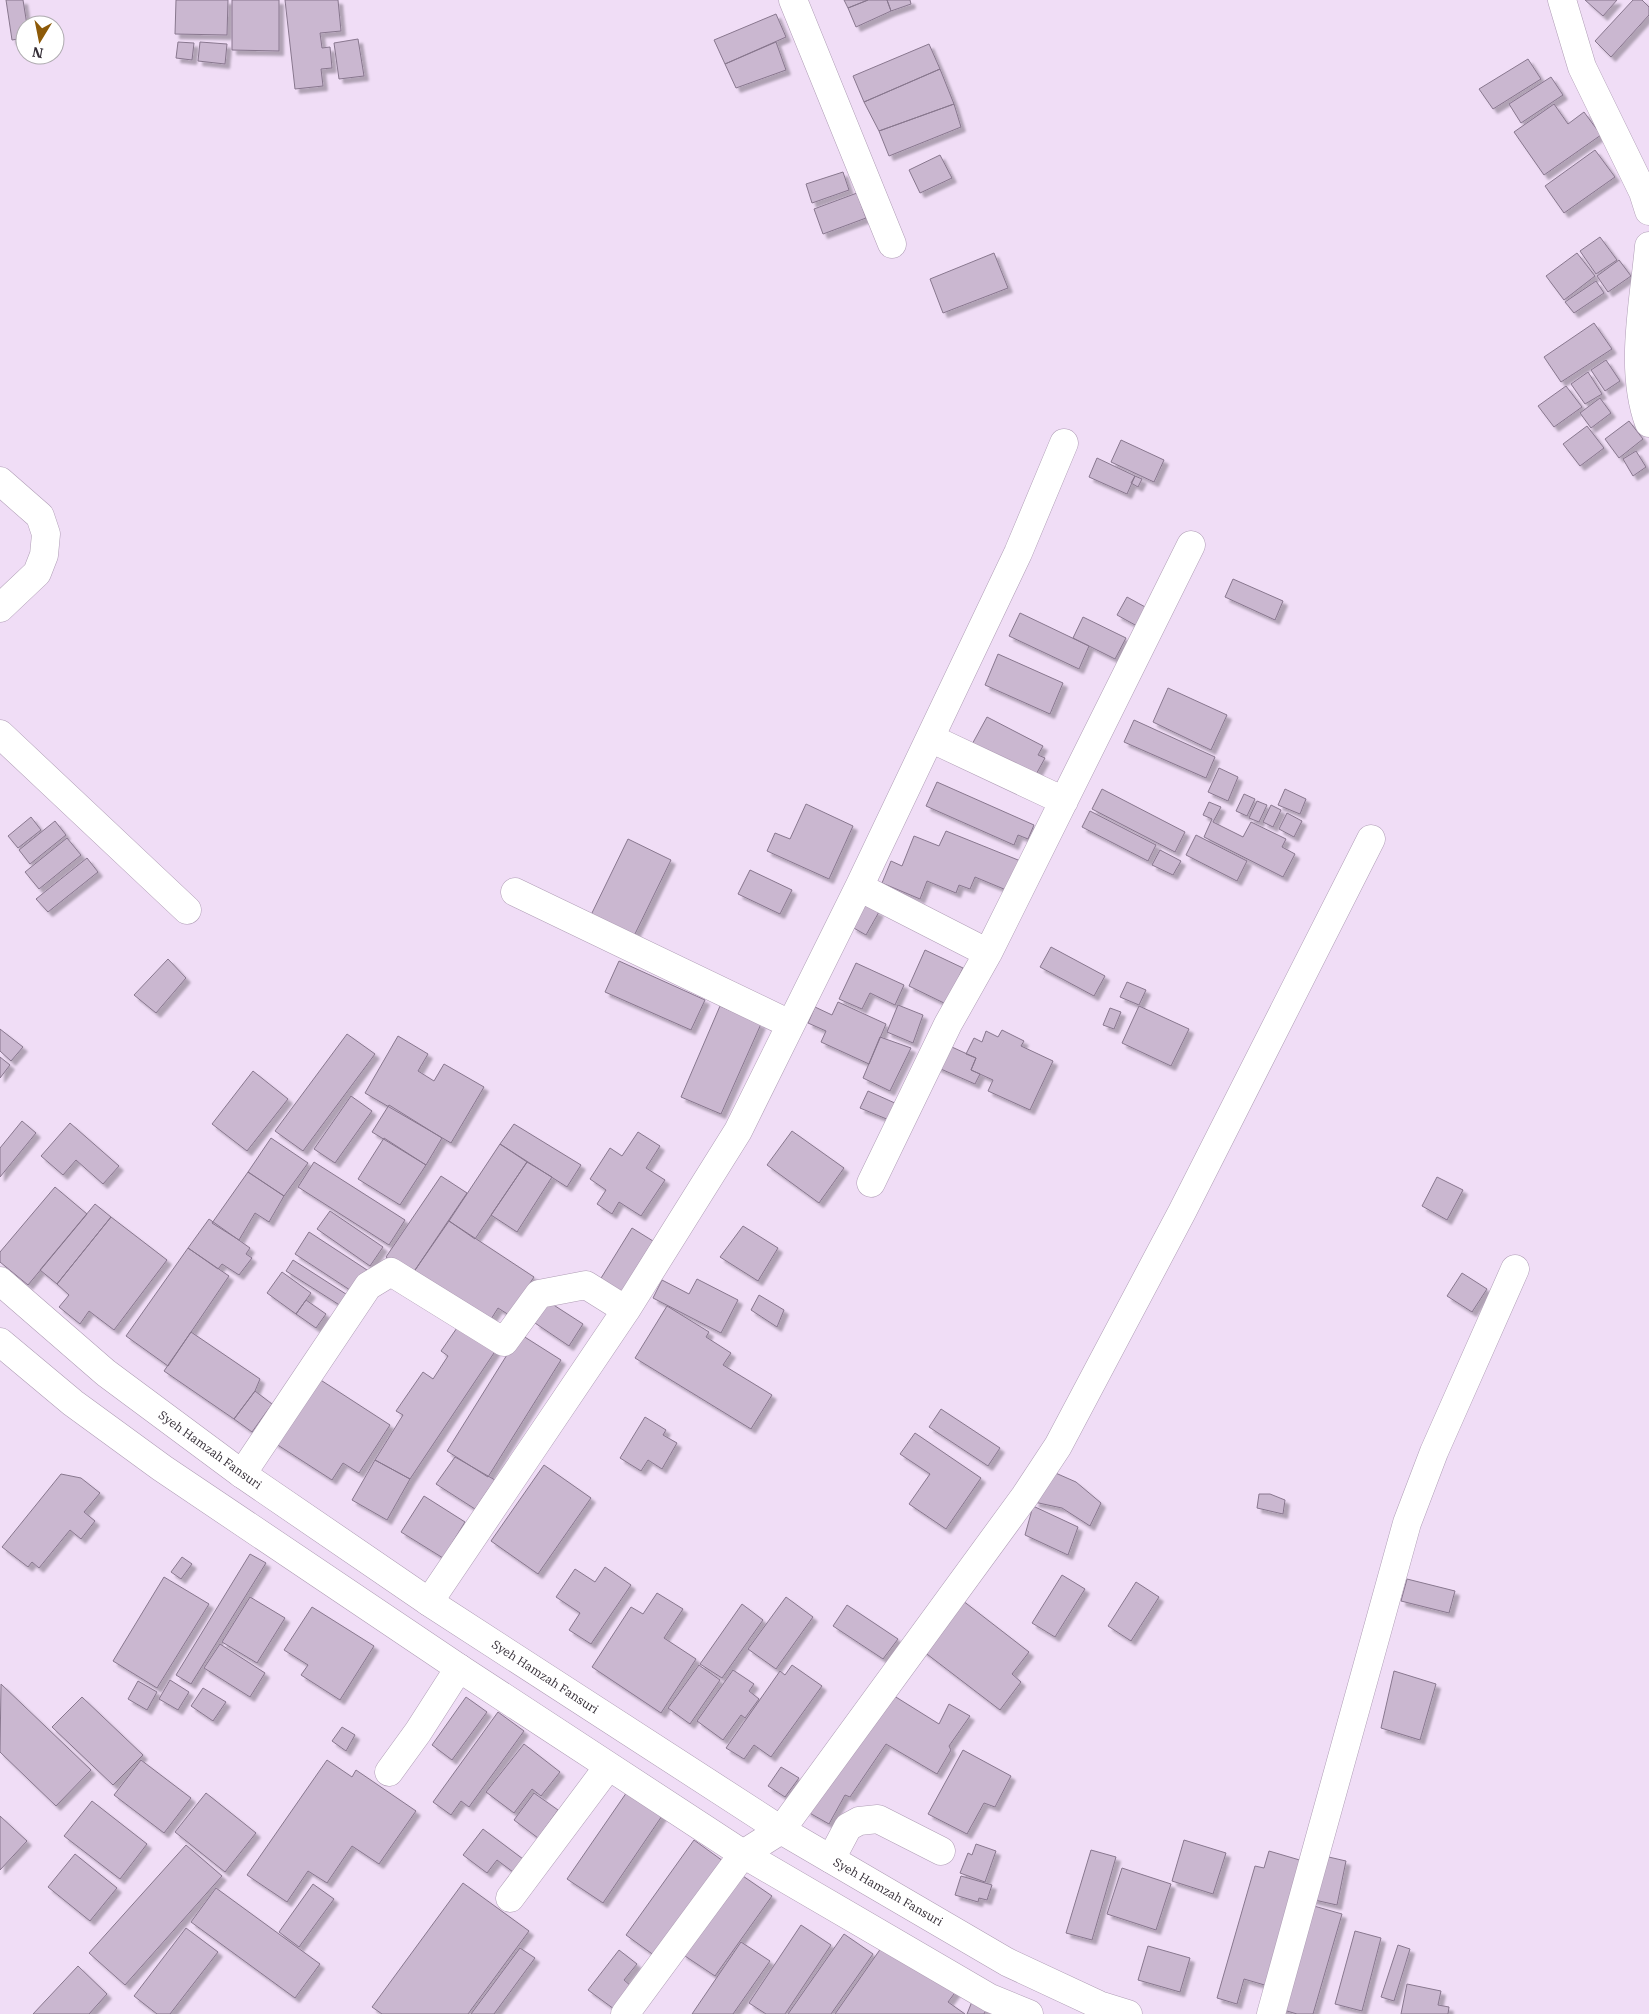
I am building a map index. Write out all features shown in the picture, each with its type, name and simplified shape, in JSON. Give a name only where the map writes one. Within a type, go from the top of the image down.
[{"type":"street","points":[[793,0],[892,244]]},
{"type":"street","points":[[1562,0],[1582,67],[1643,192],[1649,211]]},
{"type":"street","points":[[1649,246],[1638,358],[1641,402],[1649,422]]},
{"type":"street","points":[[429,1602],[626,1310],[738,1131],[859,887],[1018,553],[1064,443]]},
{"type":"street","points":[[0,481],[40,516],[46,534],[44,555],[37,574],[0,608]]},
{"type":"street","points":[[871,1183],[948,1024],[988,953],[1191,544]]},
{"type":"street","points":[[0,734],[188,910]]},
{"type":"street","points":[[930,738],[1064,801]]},
{"type":"street","points":[[625,2014],[743,1854],[781,1830],[1025,1496],[1058,1446],[1186,1203],[1371,839]]},
{"type":"street","points":[[859,887],[988,953]]},
{"type":"street","points":[[515,892],[790,1024]]},
{"type":"street","points":[[1271,2014],[1407,1523],[1434,1452],[1515,1270]]},
{"type":"street","points":[[242,1474],[368,1286],[391,1272],[504,1342],[538,1294],[586,1285],[626,1310]]},
{"type":"street","name":"Syeh Hamzah Fansuri","points":[[0,1281],[106,1373],[242,1474],[429,1602],[781,1830],[1007,1962],[1099,2005],[1128,2014]]},
{"type":"street","points":[[0,1342],[73,1403],[162,1468],[608,1766],[743,1854],[990,1998],[1029,2014]]},
{"type":"street","points":[[389,1772],[418,1732],[459,1668]]},
{"type":"street","points":[[510,1898],[608,1766]]},
{"type":"street","points":[[831,1859],[848,1828],[859,1821],[878,1819],[941,1852]]},
{"type":"building","points":[[6,0],[23,0],[25,15],[15,15],[15,40],[12,40]]},
{"type":"building","points":[[176,0],[228,0],[227,35],[175,34]]},
{"type":"building","points":[[232,0],[279,0],[279,51],[232,50]]},
{"type":"building","points":[[285,0],[338,0],[341,31],[320,33],[322,48],[330,47],[332,68],[321,69],[323,86],[295,89]]},
{"type":"building","points":[[844,0],[868,0],[848,8]]},
{"type":"building","points":[[868,0],[887,0],[891,11],[856,27],[848,8]]},
{"type":"building","points":[[887,0],[910,0],[911,4],[891,11]]},
{"type":"building","points":[[1585,0],[1617,0],[1603,16]]},
{"type":"building","points":[[1633,0],[1642,0],[1649,7],[1649,15],[1611,57],[1595,41]]},
{"type":"building","points":[[776,14],[786,37],[725,64],[714,40]]},
{"type":"building","points":[[358,39],[364,76],[339,79],[334,43]]},
{"type":"building","points":[[178,42],[194,43],[192,60],[176,58]]},
{"type":"building","points":[[200,42],[227,44],[225,64],[198,61]]},
{"type":"building","points":[[776,42],[786,70],[736,88],[725,64]]},
{"type":"building","points":[[929,44],[940,69],[864,102],[853,76]]},
{"type":"building","points":[[1528,59],[1541,79],[1493,109],[1479,89]]},
{"type":"building","points":[[940,69],[954,104],[879,131],[864,102]]},
{"type":"building","points":[[1551,77],[1563,95],[1521,123],[1509,104]]},
{"type":"building","points":[[954,104],[961,127],[889,156],[879,131]]},
{"type":"building","points":[[1554,104],[1568,124],[1584,112],[1601,135],[1544,175],[1514,132]]},
{"type":"building","points":[[1595,150],[1615,177],[1564,213],[1545,186]]},
{"type":"building","points":[[940,155],[952,178],[920,193],[909,170]]},
{"type":"building","points":[[843,172],[849,190],[812,203],[806,184]]},
{"type":"building","points":[[857,193],[866,218],[823,234],[814,209]]},
{"type":"building","points":[[1600,237],[1617,260],[1596,274],[1580,251]]},
{"type":"building","points":[[994,253],[1008,288],[943,313],[930,279]]},
{"type":"building","points":[[1577,253],[1595,276],[1564,300],[1546,276]]},
{"type":"building","points":[[1619,260],[1631,276],[1608,292],[1597,276]]},
{"type":"building","points":[[1596,281],[1604,293],[1574,313],[1565,302]]},
{"type":"building","points":[[1594,323],[1612,349],[1561,382],[1544,357]]},
{"type":"building","points":[[1606,360],[1620,381],[1605,391],[1591,370]]},
{"type":"building","points":[[1588,372],[1602,394],[1585,404],[1571,384]]},
{"type":"building","points":[[1566,386],[1582,407],[1554,427],[1538,406]]},
{"type":"building","points":[[1600,398],[1611,413],[1591,428],[1580,413]]},
{"type":"building","points":[[1629,421],[1643,439],[1619,458],[1605,439]]},
{"type":"building","points":[[1587,426],[1604,448],[1580,466],[1563,444]]},
{"type":"building","points":[[1121,440],[1164,460],[1154,482],[1111,462]]},
{"type":"building","points":[[1636,451],[1646,467],[1633,476],[1623,459]]},
{"type":"building","points":[[1097,458],[1135,476],[1127,494],[1089,477]]},
{"type":"building","points":[[1135,476],[1142,479],[1138,487],[1131,483]]},
{"type":"building","points":[[1233,579],[1283,601],[1275,620],[1225,597]]},
{"type":"building","points":[[1127,597],[1147,608],[1137,626],[1117,615]]},
{"type":"building","points":[[1020,613],[1089,646],[1079,669],[1009,636]]},
{"type":"building","points":[[1083,617],[1126,638],[1115,659],[1073,638]]},
{"type":"building","points":[[998,654],[1063,683],[1050,714],[985,685]]},
{"type":"building","points":[[1168,688],[1227,715],[1211,750],[1153,722]]},
{"type":"building","points":[[987,717],[1043,746],[1038,755],[1045,758],[1033,780],[970,748]]},
{"type":"building","points":[[1134,720],[1215,757],[1206,778],[1124,742]]},
{"type":"building","points":[[1219,768],[1238,777],[1228,801],[1208,792]]},
{"type":"building","points":[[937,782],[1034,825],[1028,839],[1018,835],[1014,845],[926,806]]},
{"type":"building","points":[[1102,789],[1185,832],[1175,852],[1092,809]]},
{"type":"building","points":[[1285,789],[1306,799],[1300,814],[1278,805]]},
{"type":"building","points":[[1244,794],[1255,799],[1247,816],[1236,811]]},
{"type":"building","points":[[1257,801],[1267,805],[1259,822],[1249,818]]},
{"type":"building","points":[[1209,802],[1221,807],[1213,822],[1243,837],[1251,822],[1286,839],[1282,847],[1295,854],[1283,877],[1204,837],[1212,819],[1203,815]]},
{"type":"building","points":[[806,804],[853,826],[829,879],[767,851],[775,833],[790,839]]},
{"type":"building","points":[[1271,805],[1281,810],[1273,827],[1263,822]]},
{"type":"building","points":[[1090,811],[1156,845],[1148,861],[1082,827]]},
{"type":"building","points":[[1287,813],[1302,821],[1294,837],[1279,829]]},
{"type":"building","points":[[31,817],[41,830],[18,848],[8,836]]},
{"type":"building","points":[[55,821],[66,835],[30,864],[19,850]]},
{"type":"building","points":[[946,831],[1023,862],[1011,892],[975,877],[970,889],[959,885],[956,893],[927,881],[920,899],[882,883],[891,861],[902,866],[914,836],[939,846]]},
{"type":"building","points":[[1196,835],[1247,861],[1237,881],[1186,855]]},
{"type":"building","points":[[67,838],[81,855],[39,889],[25,872]]},
{"type":"building","points":[[628,839],[671,860],[633,938],[590,917]]},
{"type":"building","points":[[1160,850],[1181,861],[1173,875],[1152,865]]},
{"type":"building","points":[[87,858],[98,872],[48,912],[36,899]]},
{"type":"building","points":[[750,870],[792,890],[780,914],[738,894]]},
{"type":"building","points":[[865,905],[879,912],[866,935],[852,927]]},
{"type":"building","points":[[1051,947],[1105,976],[1094,996],[1040,967]]},
{"type":"building","points":[[925,950],[963,968],[946,1004],[909,986]]},
{"type":"building","points":[[168,959],[186,978],[156,1013],[134,995]]},
{"type":"building","points":[[619,961],[705,1000],[691,1030],[605,992]]},
{"type":"building","points":[[856,963],[904,985],[895,1005],[870,993],[862,1009],[839,999]]},
{"type":"building","points":[[1127,982],[1146,990],[1139,1005],[1120,997]]},
{"type":"building","points":[[838,1002],[886,1024],[869,1064],[821,1042],[826,1031],[808,1023],[815,1007],[832,1015]]},
{"type":"building","points":[[898,1005],[923,1015],[913,1043],[887,1032]]},
{"type":"building","points":[[720,1006],[761,1024],[721,1114],[681,1097]]},
{"type":"building","points":[[1139,1006],[1189,1029],[1171,1066],[1122,1043]]},
{"type":"building","points":[[1110,1008],[1121,1012],[1114,1029],[1103,1025]]},
{"type":"building","points":[[0,1029],[23,1047],[11,1061],[0,1051]]},
{"type":"building","points":[[1002,1030],[1024,1041],[1021,1046],[1053,1061],[1030,1110],[988,1091],[993,1080],[971,1070],[976,1058],[966,1054],[974,1038],[982,1042],[986,1031],[998,1037]]},
{"type":"building","points":[[347,1034],[375,1054],[303,1151],[275,1131]]},
{"type":"building","points":[[398,1036],[428,1054],[418,1071],[434,1081],[444,1064],[484,1087],[451,1143],[365,1093]]},
{"type":"building","points":[[880,1037],[911,1048],[890,1091],[863,1078]]},
{"type":"building","points":[[943,1043],[976,1058],[971,1070],[980,1074],[975,1084],[934,1066]]},
{"type":"building","points":[[0,1057],[10,1065],[0,1078]]},
{"type":"building","points":[[253,1071],[288,1099],[247,1151],[212,1124]]},
{"type":"building","points":[[868,1091],[897,1104],[889,1120],[860,1108]]},
{"type":"building","points":[[351,1096],[372,1111],[335,1163],[314,1149]]},
{"type":"building","points":[[389,1105],[442,1138],[426,1165],[372,1132]]},
{"type":"building","points":[[22,1121],[36,1133],[0,1177],[0,1148]]},
{"type":"building","points":[[70,1123],[119,1166],[103,1184],[76,1160],[63,1175],[41,1156]]},
{"type":"building","points":[[514,1124],[581,1165],[567,1187],[500,1144]]},
{"type":"building","points":[[792,1131],[844,1168],[819,1203],[767,1165]]},
{"type":"building","points":[[638,1132],[660,1146],[646,1168],[665,1180],[641,1216],[619,1202],[612,1214],[597,1204],[606,1190],[590,1179],[610,1148],[622,1156]]},
{"type":"building","points":[[271,1138],[308,1163],[284,1196],[248,1172]]},
{"type":"building","points":[[384,1138],[426,1165],[400,1205],[358,1179]]},
{"type":"building","points":[[500,1144],[527,1162],[475,1239],[449,1221]]},
{"type":"building","points":[[314,1162],[405,1220],[389,1245],[298,1187]]},
{"type":"building","points":[[527,1162],[552,1177],[517,1232],[491,1215]]},
{"type":"building","points":[[248,1172],[284,1196],[269,1222],[255,1213],[239,1240],[212,1223]]},
{"type":"building","points":[[441,1176],[467,1193],[411,1276],[386,1257]]},
{"type":"building","points":[[1437,1177],[1463,1190],[1447,1220],[1422,1206]]},
{"type":"building","points":[[55,1187],[87,1214],[28,1285],[0,1262],[0,1252]]},
{"type":"building","points":[[95,1204],[111,1217],[57,1284],[40,1270]]},
{"type":"building","points":[[330,1211],[383,1247],[370,1266],[317,1229]]},
{"type":"building","points":[[111,1217],[167,1260],[114,1330],[89,1311],[80,1324],[59,1307],[69,1295],[57,1284]]},
{"type":"building","points":[[209,1219],[250,1248],[246,1254],[252,1258],[239,1275],[222,1264],[218,1269],[188,1248]]},
{"type":"building","points":[[449,1221],[534,1277],[509,1315],[498,1308],[488,1324],[411,1276]]},
{"type":"building","points":[[743,1226],[778,1248],[758,1281],[720,1257]]},
{"type":"building","points":[[632,1228],[653,1241],[619,1296],[598,1283]]},
{"type":"building","points":[[309,1232],[367,1270],[353,1292],[295,1254]]},
{"type":"building","points":[[188,1248],[229,1276],[168,1366],[126,1336]]},
{"type":"building","points":[[293,1260],[349,1296],[341,1306],[286,1271]]},
{"type":"building","points":[[282,1272],[311,1293],[296,1314],[267,1293]]},
{"type":"building","points":[[1462,1273],[1487,1289],[1472,1312],[1447,1296]]},
{"type":"building","points":[[697,1279],[738,1300],[721,1333],[653,1298],[662,1280],[689,1294]]},
{"type":"building","points":[[759,1295],[784,1310],[777,1327],[751,1310]]},
{"type":"building","points":[[306,1300],[326,1314],[316,1328],[296,1314]]},
{"type":"building","points":[[549,1302],[583,1324],[569,1346],[535,1323]]},
{"type":"building","points":[[667,1306],[709,1332],[706,1337],[731,1353],[723,1365],[772,1395],[751,1429],[635,1358]]},
{"type":"building","points":[[459,1325],[496,1350],[410,1479],[375,1460],[403,1415],[396,1411],[423,1372],[433,1379],[448,1356],[441,1351]]},
{"type":"building","points":[[191,1332],[260,1379],[255,1391],[234,1419],[164,1371]]},
{"type":"building","points":[[520,1334],[561,1360],[488,1477],[447,1451]]},
{"type":"building","points":[[316,1377],[390,1425],[359,1473],[343,1463],[332,1480],[273,1442]]},
{"type":"building","points":[[255,1391],[272,1404],[252,1432],[234,1419]]},
{"type":"building","points":[[941,1409],[1000,1448],[988,1466],[929,1427]]},
{"type":"building","points":[[645,1417],[666,1430],[663,1435],[677,1443],[662,1469],[648,1460],[641,1471],[620,1458]]},
{"type":"building","points":[[915,1433],[981,1478],[946,1529],[909,1504],[930,1474],[900,1454]]},
{"type":"building","points":[[455,1457],[495,1480],[475,1509],[436,1484]]},
{"type":"building","points":[[375,1460],[410,1479],[387,1520],[352,1500]]},
{"type":"building","points":[[544,1465],[591,1498],[538,1574],[491,1541]]},
{"type":"building","points":[[1051,1471],[1076,1482],[1101,1503],[1090,1526],[1062,1508],[1034,1502]]},
{"type":"building","points":[[61,1474],[81,1478],[100,1493],[84,1512],[95,1521],[81,1539],[70,1530],[39,1568],[32,1562],[28,1567],[2,1547]]},
{"type":"building","points":[[1259,1494],[1270,1494],[1285,1500],[1283,1514],[1257,1508]]},
{"type":"building","points":[[424,1496],[465,1522],[443,1558],[401,1532]]},
{"type":"building","points":[[1033,1506],[1078,1527],[1068,1555],[1025,1535]]},
{"type":"building","points":[[250,1554],[266,1563],[191,1684],[176,1675]]},
{"type":"building","points":[[182,1557],[192,1564],[181,1579],[171,1572]]},
{"type":"building","points":[[605,1567],[631,1585],[591,1644],[569,1630],[580,1613],[556,1597],[575,1569],[595,1582]]},
{"type":"building","points":[[1062,1575],[1085,1589],[1055,1637],[1032,1623]]},
{"type":"building","points":[[164,1577],[209,1604],[157,1688],[113,1661]]},
{"type":"building","points":[[1407,1579],[1455,1591],[1449,1613],[1401,1601]]},
{"type":"building","points":[[1136,1582],[1159,1597],[1131,1641],[1108,1626]]},
{"type":"building","points":[[657,1593],[683,1609],[664,1638],[696,1659],[661,1713],[592,1667],[631,1607],[643,1614]]},
{"type":"building","points":[[250,1597],[285,1618],[257,1663],[222,1642]]},
{"type":"building","points":[[786,1597],[813,1617],[776,1669],[748,1649]]},
{"type":"building","points":[[958,1597],[1029,1652],[1012,1674],[1021,1682],[1000,1710],[919,1648]]},
{"type":"building","points":[[742,1604],[763,1620],[722,1678],[700,1664]]},
{"type":"building","points":[[847,1605],[898,1639],[883,1659],[833,1626]]},
{"type":"building","points":[[312,1607],[374,1646],[340,1700],[301,1675],[308,1665],[284,1650]]},
{"type":"building","points":[[220,1644],[265,1673],[250,1697],[204,1668]]},
{"type":"building","points":[[699,1665],[720,1680],[690,1724],[668,1708]]},
{"type":"building","points":[[792,1665],[822,1686],[771,1757],[754,1745],[744,1759],[726,1748],[780,1671],[785,1675]]},
{"type":"building","points":[[733,1670],[754,1684],[749,1691],[759,1699],[745,1718],[741,1715],[723,1740],[697,1721]]},
{"type":"building","points":[[1394,1671],[1436,1684],[1420,1740],[1381,1728]]},
{"type":"building","points":[[170,1680],[189,1692],[178,1710],[159,1699]]},
{"type":"building","points":[[138,1681],[157,1692],[147,1710],[128,1699]]},
{"type":"building","points":[[1,1684],[91,1770],[56,1806],[0,1752]]},
{"type":"building","points":[[203,1688],[226,1702],[213,1721],[191,1706]]},
{"type":"building","points":[[891,1694],[939,1724],[949,1704],[970,1716],[949,1746],[951,1750],[937,1774],[886,1744],[850,1797],[845,1795],[829,1824],[806,1811]]},
{"type":"building","points":[[82,1697],[143,1755],[113,1785],[52,1727]]},
{"type":"building","points":[[466,1697],[487,1712],[452,1760],[432,1745]]},
{"type":"building","points":[[498,1712],[524,1731],[469,1807],[461,1801],[451,1815],[433,1802]]},
{"type":"building","points":[[342,1727],[355,1735],[346,1751],[332,1741]]},
{"type":"building","points":[[524,1744],[560,1772],[541,1796],[532,1789],[514,1813],[486,1792]]},
{"type":"building","points":[[963,1750],[1011,1776],[995,1807],[984,1803],[967,1834],[928,1814]]},
{"type":"building","points":[[141,1760],[191,1798],[164,1833],[114,1795]]},
{"type":"building","points":[[327,1760],[352,1777],[356,1770],[416,1811],[379,1864],[352,1846],[327,1883],[308,1871],[287,1902],[247,1875]]},
{"type":"building","points":[[781,1767],[799,1778],[785,1797],[768,1786]]},
{"type":"building","points":[[629,1789],[664,1813],[603,1903],[567,1879]]},
{"type":"building","points":[[206,1793],[256,1833],[225,1872],[175,1832]]},
{"type":"building","points":[[534,1793],[558,1810],[538,1838],[514,1820]]},
{"type":"building","points":[[92,1801],[147,1844],[120,1879],[64,1836]]},
{"type":"building","points":[[0,1816],[27,1841],[0,1870]]},
{"type":"building","points":[[483,1829],[523,1859],[513,1872],[497,1860],[487,1873],[463,1855]]},
{"type":"building","points":[[694,1840],[723,1861],[655,1956],[626,1935]]},
{"type":"building","points":[[1184,1840],[1226,1853],[1213,1894],[1172,1881]]},
{"type":"building","points":[[976,1844],[996,1851],[985,1882],[960,1873],[968,1853],[972,1855]]},
{"type":"building","points":[[186,1845],[222,1876],[125,1985],[89,1953]]},
{"type":"building","points":[[1091,1850],[1116,1857],[1092,1940],[1066,1933]]},
{"type":"building","points":[[1269,1851],[1303,1861],[1268,1986],[1244,1979],[1237,2004],[1217,1998],[1255,1866],[1264,1868]]},
{"type":"building","points":[[75,1854],[117,1888],[90,1921],[48,1887]]},
{"type":"building","points":[[1320,1855],[1346,1861],[1337,1905],[1310,1899]]},
{"type":"building","points":[[1122,1868],[1171,1884],[1156,1930],[1107,1914]]},
{"type":"building","points":[[740,1874],[772,1896],[715,1976],[682,1954]]},
{"type":"building","points":[[961,1876],[992,1885],[987,1900],[979,1898],[978,1902],[955,1895]]},
{"type":"building","points":[[463,1883],[529,1931],[468,2014],[382,2014],[372,2007]]},
{"type":"building","points":[[313,1884],[334,1899],[299,1947],[279,1932]]},
{"type":"building","points":[[216,1888],[320,1964],[295,1998],[191,1922]]},
{"type":"building","points":[[1307,1904],[1342,1914],[1313,2014],[1297,2014],[1277,2008]]},
{"type":"building","points":[[801,1925],[831,1945],[785,2014],[766,2014],[749,2003]]},
{"type":"building","points":[[186,1928],[218,1952],[170,2014],[157,2014],[134,1996]]},
{"type":"building","points":[[1355,1931],[1381,1938],[1362,2011],[1335,2004]]},
{"type":"building","points":[[844,1934],[873,1954],[831,2014],[788,2014]]},
{"type":"building","points":[[886,1941],[957,1990],[948,2002],[965,2014],[835,2014]]},
{"type":"building","points":[[741,1942],[770,1961],[733,2014],[692,2014]]},
{"type":"building","points":[[1398,1945],[1410,1949],[1394,2001],[1381,1997]]},
{"type":"building","points":[[1148,1946],[1190,1958],[1180,1992],[1138,1980]]},
{"type":"building","points":[[520,1948],[535,1958],[494,2014],[471,2014]]},
{"type":"building","points":[[619,1950],[637,1964],[624,1980],[631,1986],[614,2009],[588,1990]]},
{"type":"building","points":[[78,1966],[107,1994],[89,2014],[33,2014]]},
{"type":"building","points":[[1407,1984],[1441,1991],[1438,2005],[1449,2007],[1448,2014],[1401,2014]]},
{"type":"building","points":[[973,1999],[988,2006],[984,2014],[967,2014]]}]
